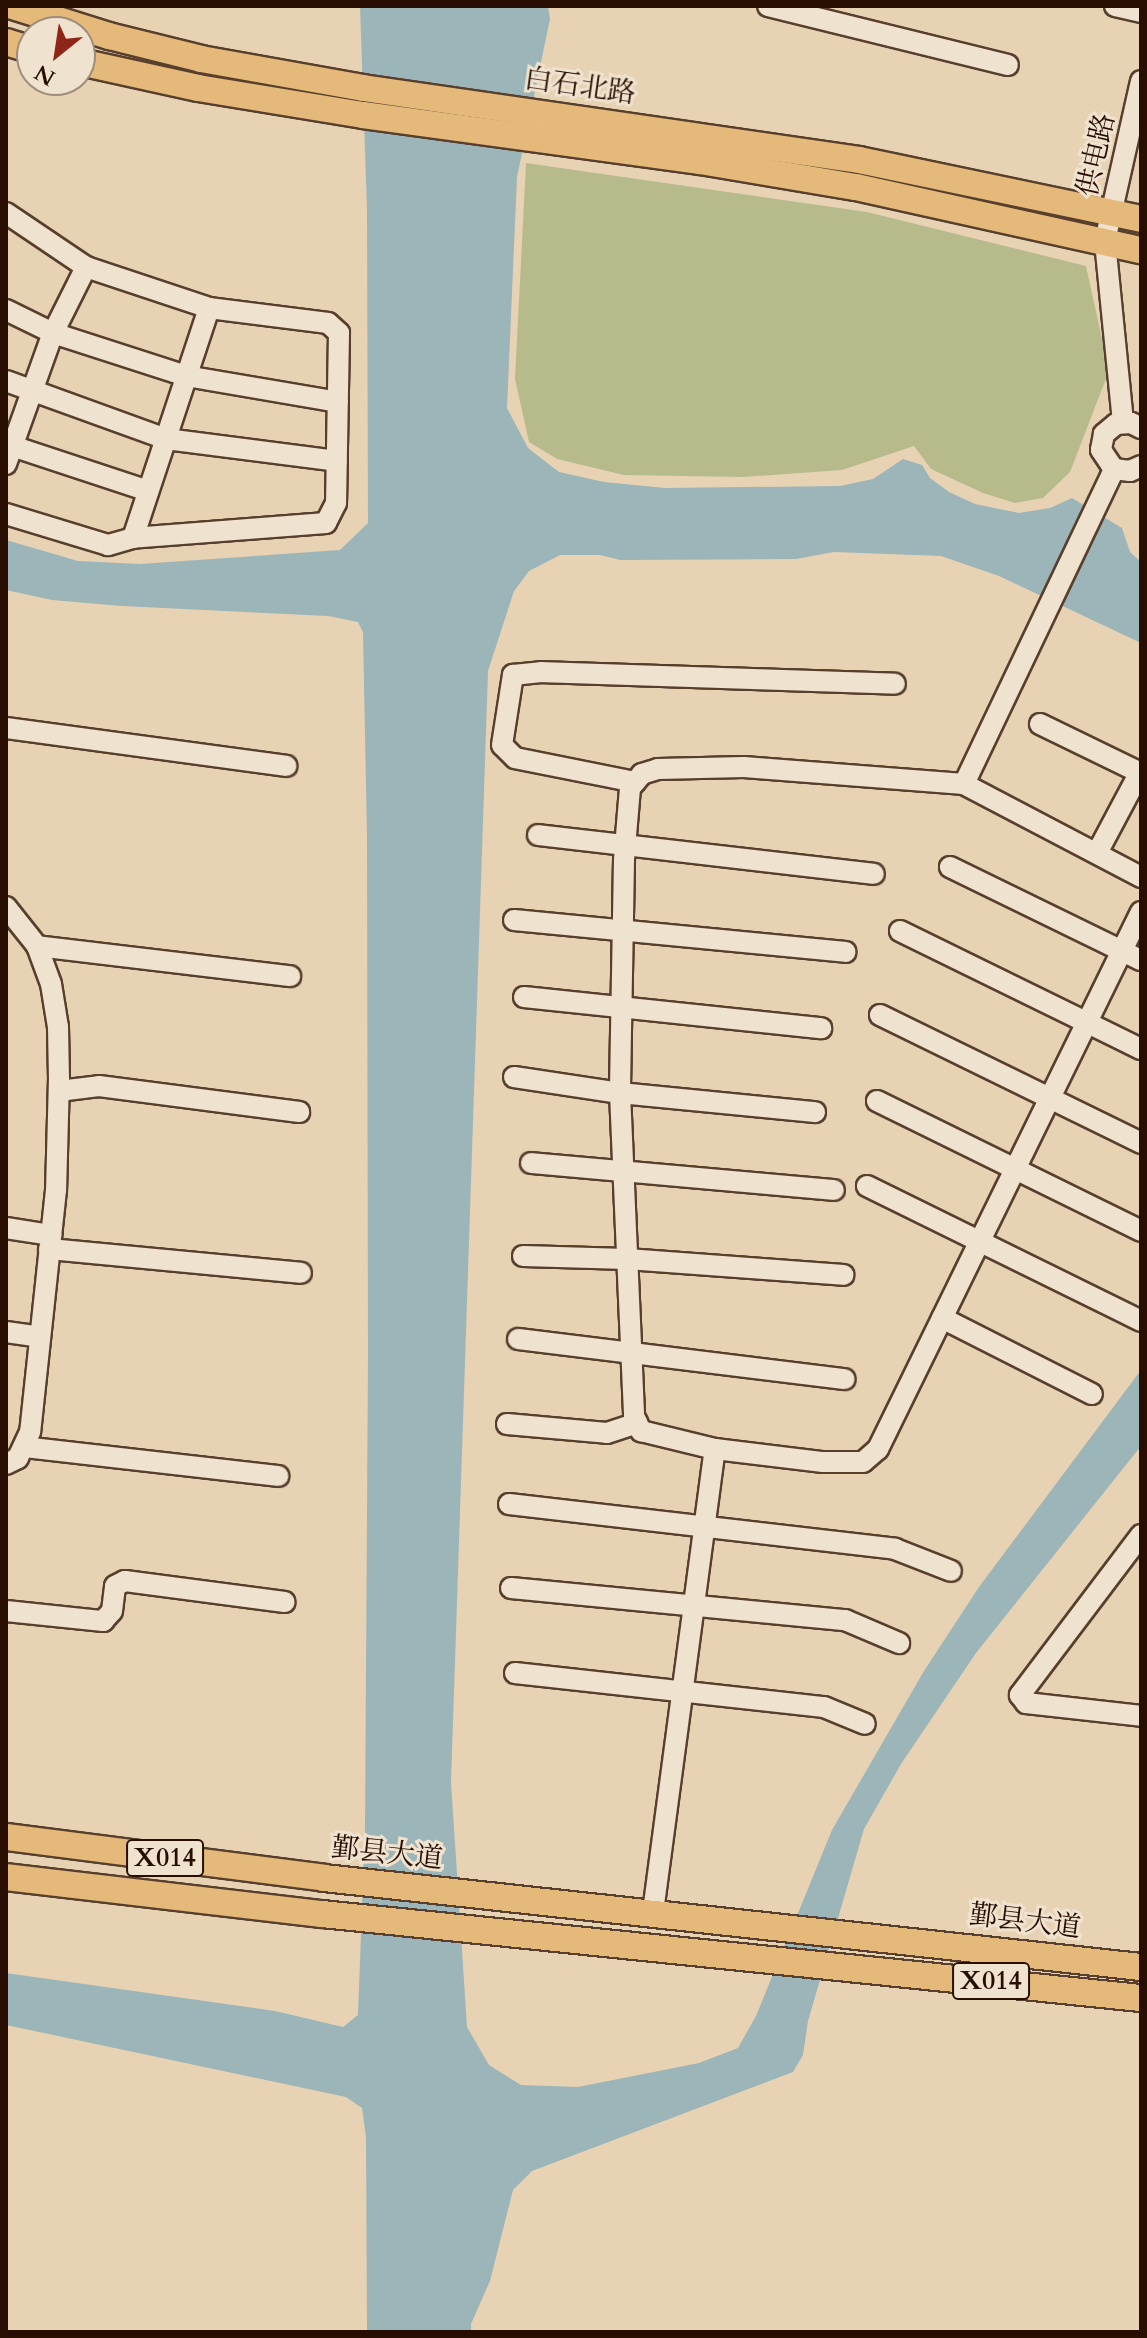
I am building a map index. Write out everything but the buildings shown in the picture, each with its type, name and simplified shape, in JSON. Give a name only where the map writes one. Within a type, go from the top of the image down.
[{"type":"main road","name":"白石北路","points":[[13,6],[109,36],[201,59],[363,88],[859,160],[1141,219]]},
{"type":"main road","name":"白石北路","points":[[96,66],[198,88],[363,115],[856,187],[1141,250]]},
{"type":"main road","name":"鄞县大道","points":[[6,1837],[324,1878],[1141,1967]]},
{"type":"main road","name":"X014","points":[[6,1877],[322,1914],[1141,1998]]},
{"type":"street","points":[[768,6],[1008,65]]},
{"type":"street","points":[[1115,6],[1141,12]]},
{"type":"street","name":"供电路","points":[[1136,424],[1105,241],[1141,81]]},
{"type":"street","points":[[6,213],[86,267],[209,308],[328,323],[339,333],[336,503],[326,523],[133,538],[108,545],[6,514]]},
{"type":"street","points":[[86,267],[53,333],[8,452],[148,491]]},
{"type":"street","points":[[133,538],[209,308]]},
{"type":"street","points":[[6,310],[53,333],[186,376],[338,402]]},
{"type":"street","points":[[6,381],[166,439],[337,461]]},
{"type":"street","points":[[1136,424],[1109,428],[1101,442],[1103,457],[1114,469],[1130,471],[1141,466]]},
{"type":"street","points":[[964,784],[1114,469]]},
{"type":"street","points":[[635,782],[515,758],[502,745],[513,675],[541,672],[895,684]]},
{"type":"street","points":[[1040,724],[1140,773],[1097,853]]},
{"type":"street","points":[[6,728],[286,766]]},
{"type":"street","points":[[1141,877],[964,784],[744,767],[658,769],[642,774],[630,788],[625,844],[620,1093],[631,1354],[637,1423],[641,1431],[715,1449],[823,1462],[863,1462],[878,1449],[1141,912]]},
{"type":"street","points":[[538,835],[874,874]]},
{"type":"street","points":[[950,867],[1141,960]]},
{"type":"street","points":[[6,907],[37,946],[51,984],[58,1027],[59,1091],[50,1242],[30,1432],[18,1458],[6,1464]]},
{"type":"street","points":[[514,920],[623,928],[845,952]]},
{"type":"street","points":[[900,931],[1141,1049]]},
{"type":"street","points":[[37,946],[290,976]]},
{"type":"street","points":[[524,997],[821,1028]]},
{"type":"street","points":[[880,1015],[1141,1143]]},
{"type":"street","points":[[514,1077],[620,1093],[815,1112]]},
{"type":"street","points":[[59,1091],[99,1086],[299,1112]]},
{"type":"street","points":[[877,1101],[1141,1231]]},
{"type":"street","points":[[531,1163],[834,1190]]},
{"type":"street","points":[[867,1186],[1141,1321]]},
{"type":"street","points":[[6,1228],[50,1242],[301,1273]]},
{"type":"street","points":[[523,1256],[627,1259],[843,1275]]},
{"type":"street","points":[[942,1318],[1092,1394]]},
{"type":"street","points":[[6,1332],[40,1337]]},
{"type":"street","points":[[518,1339],[845,1379]]},
{"type":"street","points":[[507,1424],[607,1433],[637,1423]]},
{"type":"street","points":[[24,1447],[278,1476]]},
{"type":"street","points":[[653,1912],[715,1449]]},
{"type":"street","points":[[509,1504],[895,1549],[951,1571]]},
{"type":"street","points":[[1141,1535],[1020,1695],[1026,1703],[1141,1716]]},
{"type":"street","points":[[6,1611],[103,1621],[112,1611],[115,1586],[125,1581],[285,1602]]},
{"type":"street","points":[[511,1588],[845,1620],[899,1643]]},
{"type":"street","points":[[515,1673],[824,1707],[865,1724]]},
{"type":"green space","points":[[526,163],[867,212],[1086,266],[1109,371],[1070,472],[1043,498],[1015,503],[983,493],[931,469],[914,446],[842,470],[743,477],[624,475],[557,459],[529,442],[515,379]]},
{"type":"water","points":[[360,6],[548,6],[550,19],[517,177],[507,408],[528,448],[559,472],[604,482],[665,488],[840,486],[873,479],[903,459],[922,465],[930,478],[949,492],[975,504],[1019,513],[1050,508],[1072,498],[1122,528],[1130,552],[1141,562],[1141,643],[999,576],[941,556],[834,552],[796,559],[620,560],[600,555],[560,555],[529,571],[514,591],[488,671],[451,1782],[467,2027],[489,2065],[521,2085],[578,2087],[699,2063],[738,2048],[756,2016],[832,1830],[924,1671],[979,1587],[1141,1370],[1141,1446],[976,1653],[901,1764],[864,1829],[808,2021],[803,2055],[793,2072],[532,2171],[513,2190],[490,2281],[471,2324],[471,2332],[367,2332],[366,2137],[362,2108],[346,2097],[6,2025],[6,1973],[275,2011],[343,2027],[358,2015],[365,1827],[368,1355],[367,837],[363,632],[358,622],[328,616],[122,606],[52,600],[6,590],[6,540],[78,561],[140,564],[340,550],[368,523],[367,209]]}]
